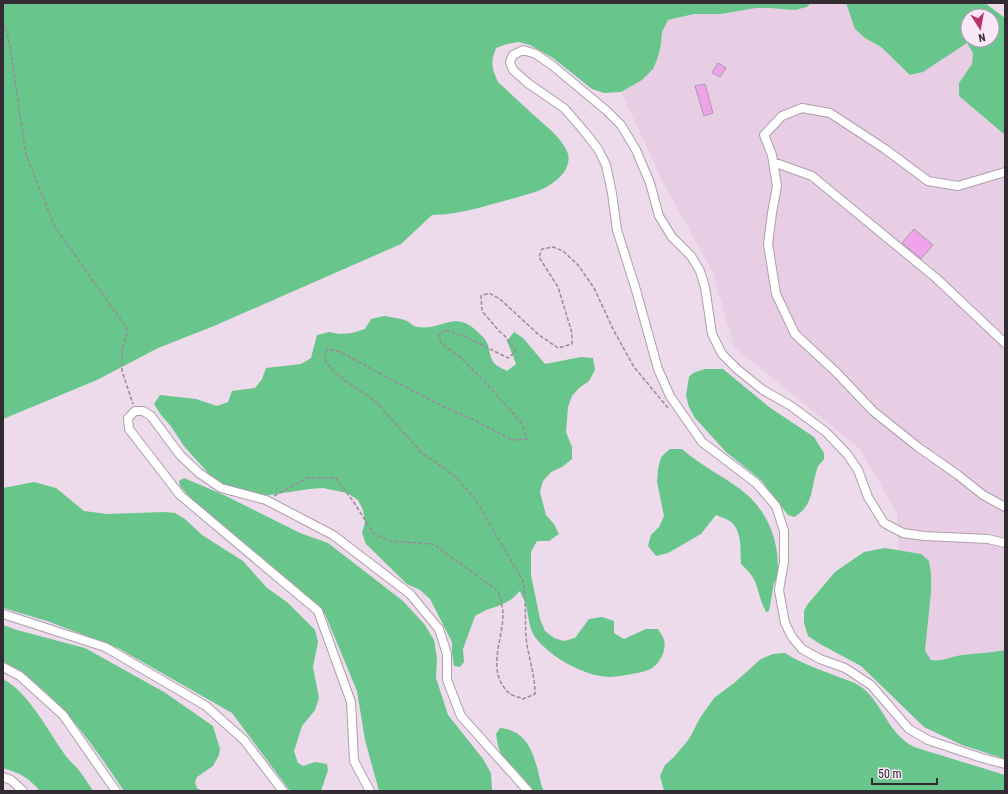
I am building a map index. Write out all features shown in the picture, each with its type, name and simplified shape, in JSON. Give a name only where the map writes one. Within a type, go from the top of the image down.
[{"type":"street","points":[[1005,543],[988,539],[951,538],[903,533],[884,523],[868,497],[858,470],[826,432],[791,406],[763,390],[737,369],[722,354],[712,334],[705,287],[700,271],[691,256],[672,237],[659,216],[650,183],[636,150],[621,125],[608,111],[536,54],[523,50],[513,55],[510,62],[513,70],[529,84],[564,108],[598,149],[606,165],[617,230],[658,368],[670,396],[702,442],[756,483],[776,506],[784,531],[784,562],[779,590],[785,623],[792,637],[802,649],[820,659],[845,668],[871,685],[909,729],[928,740],[1005,764]]},
{"type":"street","points":[[1005,172],[958,186],[928,181],[885,149],[830,113],[802,108],[782,116],[764,135],[772,155],[777,186],[768,244],[776,294],[795,334],[836,372],[873,411],[918,447],[958,475],[983,495],[1005,507]]},
{"type":"street","points":[[773,162],[812,176],[936,278],[1005,343]]},
{"type":"street","points":[[370,791],[354,761],[351,702],[318,611],[180,495],[129,429],[128,418],[135,411],[143,411],[151,416],[180,455],[198,473],[221,488],[266,500],[332,535],[410,594],[439,629],[446,654],[447,680],[461,716],[528,791]]},
{"type":"street","points":[[3,614],[105,648],[206,706],[244,740],[283,791]]},
{"type":"street","points":[[3,667],[20,676],[63,715],[116,791]]},
{"type":"street","points":[[3,777],[11,780],[23,791]]},
{"type":"path","points":[[3,22],[9,40],[26,155],[55,227],[128,330],[122,350],[122,371],[135,411]]},
{"type":"path","points":[[266,500],[307,478],[336,478],[355,504],[373,533],[389,541],[432,544],[454,561],[481,577],[498,591],[503,612],[497,648],[496,666],[501,683],[509,694],[523,699],[535,694],[535,680],[527,645],[526,593],[523,580],[475,499],[455,476],[422,453],[377,403],[336,374],[324,359],[327,350],[340,352],[513,440],[527,439],[520,422],[460,357],[441,343],[439,334],[445,330],[466,337],[508,358],[516,351],[504,335],[482,311],[481,296],[489,293],[500,299],[539,335],[558,348],[572,344],[572,333],[558,287],[539,256],[542,249],[553,247],[563,250],[578,265],[594,288],[614,331],[634,367],[667,408],[681,412]]},
{"type":"shaded area","points":[[811,3],[846,3],[865,38],[881,47],[910,75],[923,72],[960,47],[960,48],[970,48],[973,53],[972,65],[959,83],[959,96],[1005,135],[1005,650],[992,653],[962,655],[931,661],[925,651],[931,592],[921,554],[899,551],[897,513],[860,449],[734,347],[713,273],[664,184],[621,92],[642,80],[653,69],[661,44],[662,32],[668,20],[694,14],[721,14],[756,8],[795,10],[807,7]]},
{"type":"green space","points":[[3,3],[811,3],[807,7],[795,10],[756,8],[721,14],[694,14],[668,20],[662,32],[658,57],[653,69],[642,80],[621,92],[604,93],[592,89],[553,58],[530,45],[519,42],[496,48],[492,65],[498,82],[554,133],[567,151],[568,164],[561,176],[554,182],[545,188],[515,198],[463,211],[442,215],[432,215],[401,244],[214,326],[158,348],[97,380],[3,419]]},
{"type":"green space","points":[[846,3],[985,3],[992,8],[960,8],[960,48],[923,72],[910,75],[881,47],[865,38],[855,29]]},
{"type":"green space","points":[[1000,14],[1005,18],[1005,135],[959,96],[959,83],[972,64],[973,53],[970,48],[1000,48]]},
{"type":"green space","points":[[384,316],[405,320],[418,327],[435,326],[456,321],[464,322],[484,338],[488,344],[492,361],[497,366],[507,371],[516,364],[507,341],[514,332],[523,338],[545,364],[581,357],[593,358],[595,370],[589,381],[579,388],[572,396],[568,407],[566,432],[572,447],[572,459],[562,467],[551,472],[543,481],[540,492],[546,515],[554,524],[559,534],[549,541],[537,541],[531,552],[531,575],[540,619],[545,631],[554,638],[564,641],[575,638],[589,619],[602,617],[614,621],[614,633],[624,639],[646,629],[658,629],[664,639],[665,644],[661,658],[656,665],[635,674],[609,677],[589,673],[568,664],[549,652],[535,637],[530,625],[525,602],[520,591],[512,599],[475,616],[463,649],[464,662],[460,667],[454,666],[452,642],[430,599],[420,590],[407,584],[366,544],[362,533],[365,522],[363,510],[358,500],[347,493],[323,488],[263,496],[228,486],[217,481],[184,446],[154,404],[160,395],[196,399],[217,406],[228,402],[232,391],[255,388],[262,379],[266,368],[301,364],[311,358],[317,335],[329,332],[340,334],[352,333],[365,329],[371,319]]},
{"type":"green space","points":[[705,369],[723,369],[769,407],[814,437],[824,453],[824,459],[819,465],[815,476],[811,496],[805,507],[794,517],[788,515],[761,480],[726,452],[695,418],[689,407],[686,395],[689,377],[693,373]]},
{"type":"green space","points":[[670,449],[682,449],[733,484],[749,497],[764,515],[774,537],[778,560],[778,575],[774,583],[769,611],[766,612],[762,604],[753,578],[741,564],[740,540],[736,528],[727,519],[716,515],[701,534],[668,553],[656,556],[648,546],[651,535],[659,527],[664,516],[657,482],[658,469],[661,457]]},
{"type":"green space","points":[[184,478],[224,495],[300,533],[328,543],[403,601],[425,625],[434,640],[437,658],[436,678],[448,715],[483,759],[491,773],[492,791],[379,791],[365,740],[357,691],[325,614],[293,584],[192,500],[180,486],[179,481]]},
{"type":"green space","points":[[34,482],[56,488],[84,511],[107,514],[175,513],[185,519],[202,535],[243,561],[267,588],[287,602],[315,630],[318,642],[313,667],[319,698],[315,710],[302,726],[294,751],[298,763],[303,766],[315,762],[327,764],[328,770],[321,791],[290,791],[232,713],[118,648],[47,621],[3,608],[3,488]]},
{"type":"green space","points":[[885,548],[921,554],[929,561],[931,592],[925,651],[931,660],[1005,650],[1005,759],[962,745],[924,727],[861,666],[808,636],[804,623],[804,611],[807,605],[835,572],[864,552]]},
{"type":"green space","points":[[3,625],[85,648],[164,692],[213,726],[220,749],[219,755],[213,766],[197,777],[195,782],[197,788],[202,791],[124,791],[86,737],[56,702],[22,673],[3,662]]},
{"type":"green space","points":[[785,653],[805,664],[852,682],[864,689],[877,704],[898,735],[914,747],[1005,775],[1005,791],[664,791],[660,776],[665,765],[689,739],[700,718],[714,698],[734,683],[761,659],[773,654]]},
{"type":"green space","points":[[3,679],[12,685],[29,702],[93,791],[40,791],[24,776],[3,768]]},
{"type":"green space","points":[[500,728],[511,730],[526,741],[534,758],[544,791],[533,791],[502,755],[498,747],[496,734]]},
{"type":"building","points":[[718,63],[726,68],[720,77],[712,73]]},
{"type":"building","points":[[705,84],[713,113],[704,116],[695,86]]},
{"type":"building","points":[[914,229],[933,245],[921,259],[902,243]]}]
